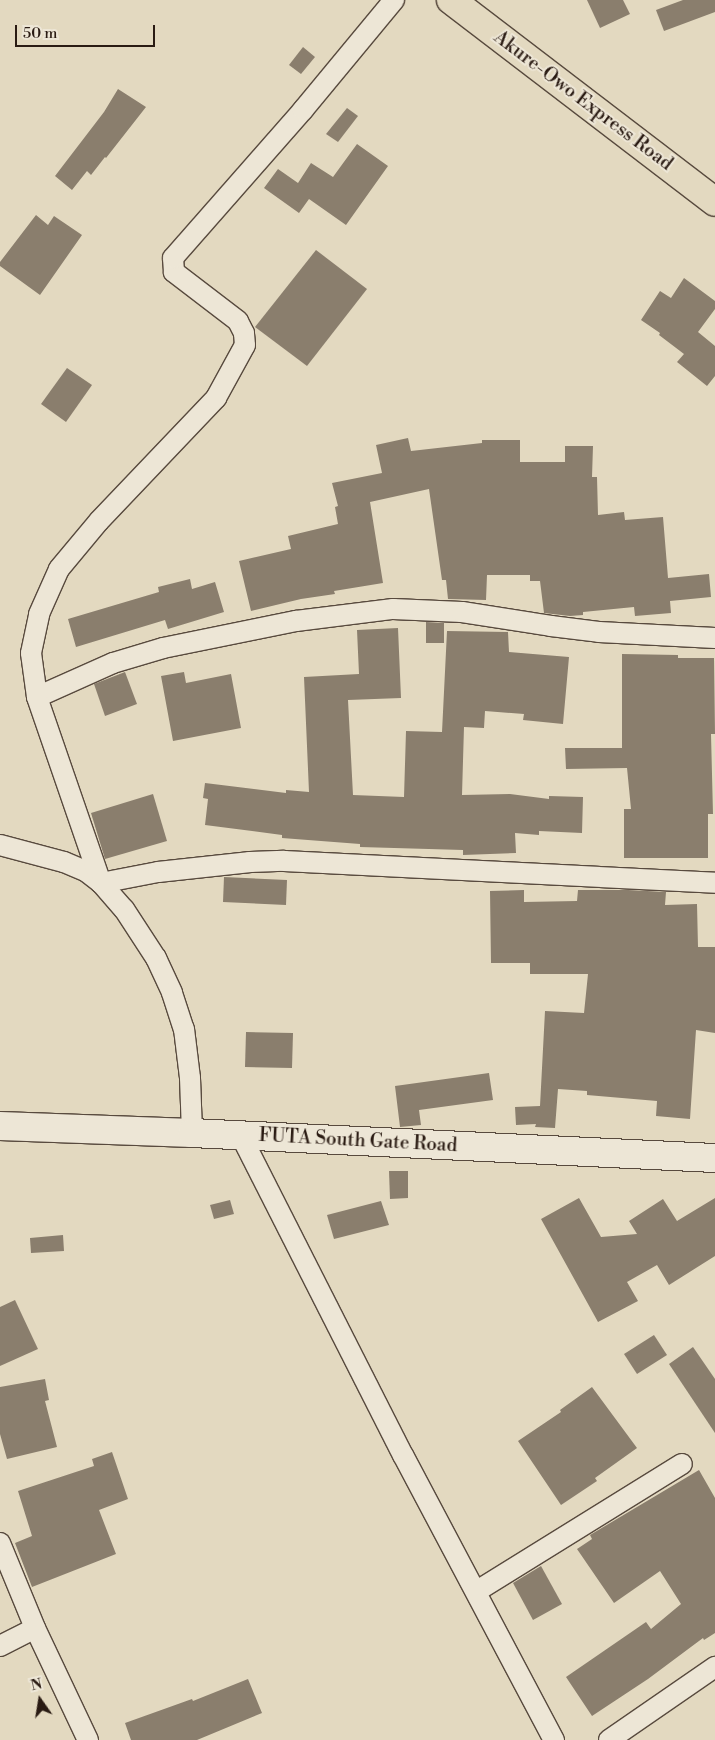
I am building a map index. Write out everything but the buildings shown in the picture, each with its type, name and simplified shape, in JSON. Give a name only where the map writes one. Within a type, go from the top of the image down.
[{"type":"highway","name":"Akure-Owo Express Road","points":[[451,0],[715,202]]},
{"type":"main road","name":"FUTA South Gate Road","points":[[0,1126],[192,1133],[715,1158]]},
{"type":"street","points":[[101,883],[37,697],[32,653],[39,614],[59,569],[99,521],[216,398],[245,345],[244,333],[238,321],[174,272],[173,258],[303,110],[394,0]]},
{"type":"street","points":[[37,697],[113,663],[163,648],[296,621],[393,609],[462,612],[600,632],[715,638]]},
{"type":"street","points":[[0,845],[64,862],[87,872],[101,883],[124,909],[156,958],[172,993],[185,1039],[190,1078],[192,1133]]},
{"type":"street","points":[[101,883],[158,872],[250,862],[284,861],[715,883]]},
{"type":"street","points":[[241,1136],[399,1447],[477,1591],[554,1740]]},
{"type":"street","points":[[477,1591],[682,1464]]},
{"type":"street","points":[[0,1543],[35,1628],[88,1740]]},
{"type":"street","points":[[0,1646],[35,1628]]},
{"type":"street","points":[[609,1740],[715,1667]]}]
